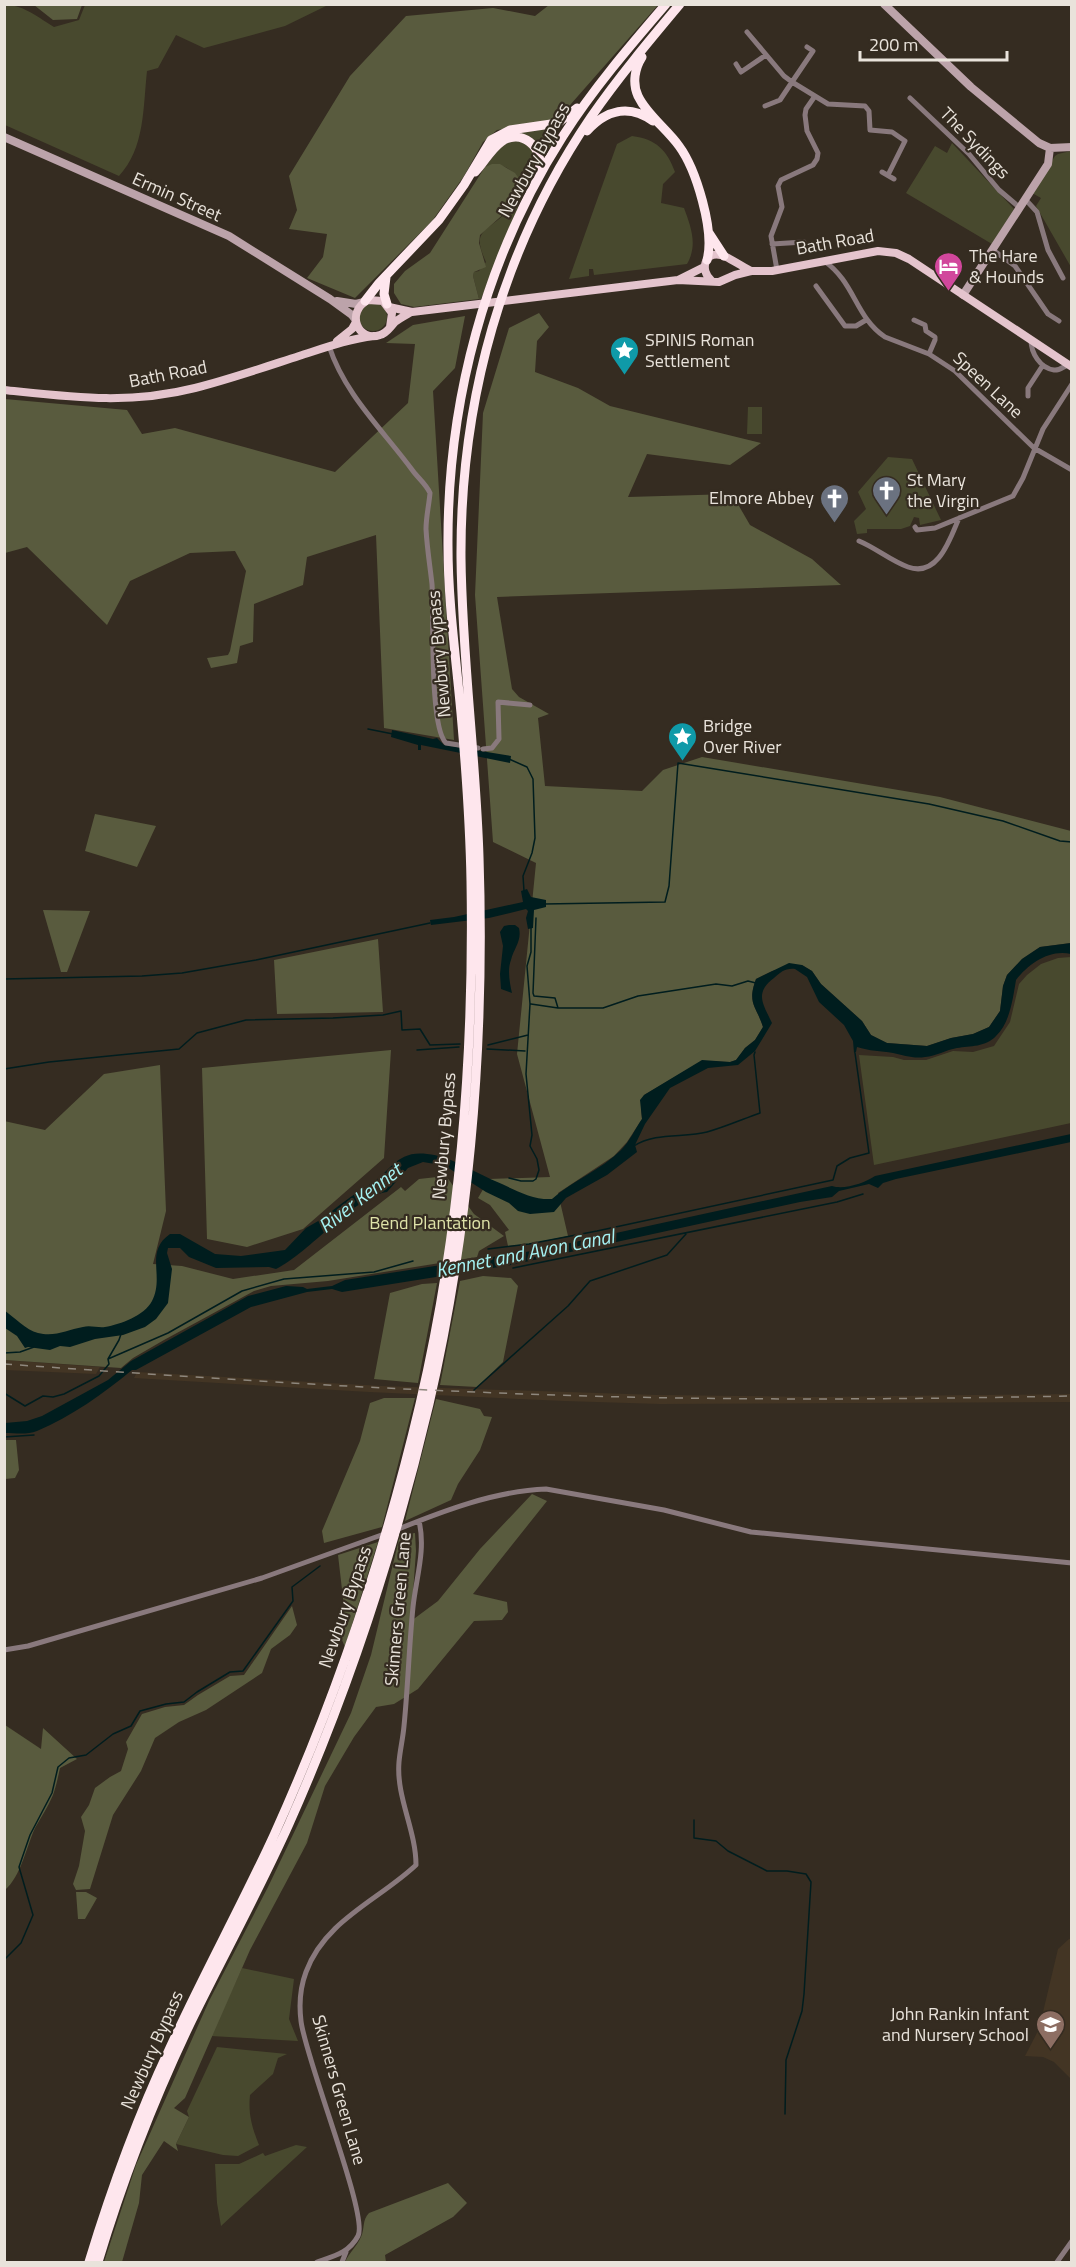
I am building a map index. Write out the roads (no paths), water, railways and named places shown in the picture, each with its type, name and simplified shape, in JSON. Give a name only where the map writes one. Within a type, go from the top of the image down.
[{"type":"highway","name":"Newbury Bypass","points":[[474,744],[449,580],[448,534],[451,467],[464,384],[478,325],[505,249],[528,198],[562,138],[604,77],[666,4]]},
{"type":"highway","name":"Newbury Bypass","points":[[451,1258],[464,1193],[469,1029],[476,924],[469,758],[474,744],[464,638],[461,559],[463,483],[469,426],[483,357],[504,288],[531,222],[558,170],[592,115],[680,4]]},
{"type":"highway","points":[[658,31],[639,61],[635,84],[639,99],[679,146],[694,174],[707,231],[705,263]]},
{"type":"highway","points":[[464,185],[485,148],[495,137],[510,130],[546,126],[562,121],[604,77]]},
{"type":"highway","points":[[558,170],[589,129],[600,118],[610,113],[637,112],[665,130]]},
{"type":"highway","points":[[364,302],[432,229],[464,185],[501,142],[510,138],[520,138],[533,144],[541,159],[540,170],[528,198]]},
{"type":"highway","points":[[707,231],[725,257]]},
{"type":"highway","points":[[386,277],[384,294],[388,306]]},
{"type":"highway","name":"Newbury Bypass","points":[[89,2262],[152,2086],[192,2000],[251,1885],[312,1746],[400,1516],[448,1281],[456,1186],[464,1154]]},
{"type":"highway","name":"Newbury Bypass","points":[[98,2262],[124,2184],[164,2082],[198,2007],[268,1869],[316,1759],[358,1648],[388,1545],[390,1521],[425,1400]]},
{"type":"main road","points":[[884,4],[971,87],[1039,143],[1050,148],[1071,147]]},
{"type":"main road","name":"Ermin Street","points":[[4,138],[229,236],[330,299],[352,315],[356,321]]},
{"type":"main road","points":[[963,295],[1048,164],[1050,148]]},
{"type":"main road","name":"Bath Road","points":[[727,278],[751,271],[777,270],[878,250],[896,253],[1070,366]]},
{"type":"main road","points":[[678,280],[716,254],[751,271]]},
{"type":"main road","points":[[412,312],[382,334],[374,336],[362,332],[356,321],[357,310],[364,302],[377,299],[388,306],[412,312],[678,280],[719,282],[727,278],[731,268],[725,257]]},
{"type":"main road","points":[[705,263],[705,273],[711,280]]},
{"type":"main road","name":"Ermin Street","points":[[330,299],[353,304],[364,302]]},
{"type":"main road","points":[[388,306],[393,316],[390,327]]},
{"type":"main road","name":"Bath Road","points":[[330,346],[348,334],[356,321]]},
{"type":"main road","name":"Bath Road","points":[[4,390],[90,398],[129,399],[153,396],[202,386],[330,346],[374,336]]},
{"type":"street","points":[[747,32],[784,76],[792,82],[828,104],[865,106],[869,111],[870,130],[885,130],[902,137],[905,144],[885,174],[894,179]]},
{"type":"street","points":[[765,106],[780,100],[815,52],[807,47]]},
{"type":"street","points":[[736,64],[743,74],[766,55]]},
{"type":"street","points":[[777,270],[771,236],[782,207],[778,186],[782,180],[813,165],[817,159],[818,153],[807,131],[805,115],[806,109],[815,96]]},
{"type":"street","name":"The Sydings","points":[[910,98],[969,154],[999,190],[1019,207]]},
{"type":"street","points":[[780,100],[783,106]]},
{"type":"street","points":[[1025,199],[1037,212],[1048,250],[1063,278]]},
{"type":"street","points":[[772,244],[804,242]]},
{"type":"street","points":[[993,250],[1015,266],[1047,316],[1059,321]]},
{"type":"street","name":"Speen Lane","points":[[839,257],[839,273]]},
{"type":"street","name":"Speen Lane","points":[[822,260],[839,273],[866,320],[885,337],[929,354],[955,371],[1034,448],[1071,470]]},
{"type":"street","points":[[816,286],[844,328],[856,326],[866,320]]},
{"type":"street","points":[[914,320],[925,325],[926,331],[935,337],[929,354]]},
{"type":"street","points":[[1031,340],[1036,358],[1043,365],[1053,370],[1070,366]]},
{"type":"street","points":[[330,346],[337,369],[358,402],[392,441],[430,493],[426,529],[432,583],[435,696],[440,733],[446,743],[474,744],[492,748],[499,739],[498,702],[530,705]]},
{"type":"street","points":[[1028,396],[1028,388],[1043,365]]},
{"type":"street","points":[[915,527],[922,531],[935,528],[1013,496],[1043,429],[1069,396],[1071,384]]},
{"type":"street","points":[[859,541],[910,568],[922,568],[933,565],[940,557],[959,518]]},
{"type":"street","points":[[4,1650],[28,1646],[262,1578],[471,1503],[526,1490],[561,1491],[664,1510],[751,1532],[1071,1563]]},
{"type":"street","name":"Skinners Green Lane","points":[[346,2252],[359,2235],[360,2226],[350,2183],[307,2048],[301,2022],[300,1997],[307,1971],[328,1936],[341,1922],[416,1865],[402,1796],[399,1764],[423,1535],[419,1521]]},
{"type":"street","points":[[1057,2262],[1071,2241]]},
{"type":"street","points":[[317,2262],[346,2252]]},
{"type":"street","points":[[342,2262],[346,2252]]},
{"type":"water","points":[[392,730],[437,738],[444,745],[511,756],[510,763],[421,745],[421,750],[418,750],[418,745],[391,737]]},
{"type":"water","points":[[527,889],[531,897],[546,900],[546,907],[534,910],[533,928],[528,929],[526,909],[489,918],[431,925],[430,920],[523,902],[521,891]]},
{"type":"water","points":[[515,925],[519,928],[520,933],[509,968],[512,993],[501,989],[500,974],[503,946],[500,932],[504,926]]},
{"type":"water","name":"River Kennet","points":[[1071,943],[1071,954],[1055,954],[1040,959],[1016,980],[1008,1017],[1001,1031],[992,1040],[921,1057],[857,1047],[854,1053],[853,1041],[844,1025],[819,1002],[807,977],[795,969],[783,971],[768,983],[762,994],[772,1023],[755,1051],[738,1065],[708,1068],[670,1088],[645,1124],[635,1145],[637,1152],[607,1175],[566,1198],[554,1212],[530,1214],[518,1211],[509,1203],[486,1192],[450,1169],[423,1162],[408,1168],[387,1192],[361,1203],[303,1251],[276,1269],[269,1267],[216,1268],[189,1257],[180,1248],[168,1248],[167,1253],[172,1269],[168,1303],[156,1319],[145,1327],[123,1335],[95,1339],[70,1347],[60,1346],[50,1350],[25,1348],[17,1336],[5,1328],[4,1310],[29,1329],[44,1334],[55,1334],[86,1326],[105,1327],[125,1321],[144,1311],[152,1301],[157,1283],[158,1249],[162,1241],[170,1234],[180,1234],[215,1254],[241,1256],[285,1250],[306,1228],[377,1180],[395,1163],[408,1155],[436,1155],[523,1193],[537,1198],[552,1199],[605,1163],[624,1146],[642,1119],[640,1100],[644,1095],[702,1060],[730,1062],[736,1060],[755,1040],[763,1027],[752,999],[756,979],[789,963],[802,965],[812,971],[821,984],[862,1021],[871,1035],[887,1043],[927,1046],[973,1034],[989,1027],[1000,1011],[1003,986],[1007,975],[1022,959],[1040,947]]},
{"type":"water","name":"Kennet and Avon Canal","points":[[1071,1134],[1071,1142],[896,1179],[883,1183],[878,1188],[869,1184],[839,1191],[832,1197],[511,1265],[342,1292],[332,1289],[307,1292],[251,1307],[136,1370],[132,1370],[87,1404],[62,1419],[29,1433],[5,1433],[5,1423],[27,1421],[42,1416],[108,1380],[131,1361],[248,1296],[286,1286],[307,1289],[332,1286],[345,1280],[538,1250],[832,1186],[848,1186],[875,1176]]},
{"type":"waterway","points":[[368,729],[393,734]]},
{"type":"waterway","points":[[509,759],[527,767],[533,779],[535,838],[523,876],[524,891]]},
{"type":"waterway","points":[[544,904],[665,902],[669,886],[678,763],[929,804],[1003,821],[1060,841],[1072,842]]},
{"type":"waterway","points":[[536,918],[533,993],[534,996],[555,998],[558,1008]]},
{"type":"waterway","points":[[4,979],[182,973],[256,960],[430,923]]},
{"type":"waterway","points":[[509,1178],[533,1181],[539,1170],[537,1159],[530,1146],[532,1135],[526,1074],[530,1004],[527,966],[531,952],[531,928]]},
{"type":"waterway","points":[[531,1004],[558,1008],[603,1008],[638,996],[716,984],[732,986],[748,981],[756,983]]},
{"type":"waterway","points":[[4,1069],[49,1062],[179,1049],[197,1033],[246,1020],[333,1018],[383,1015],[401,1011],[402,1030],[420,1029],[430,1045],[460,1044]]},
{"type":"waterway","points":[[488,1045],[528,1035]]},
{"type":"waterway","points":[[417,1050],[459,1047]]},
{"type":"waterway","points":[[487,1049],[525,1051]]},
{"type":"waterway","points":[[634,1146],[660,1137],[707,1132],[760,1113],[755,1052]]},
{"type":"waterway","name":"Kennet and Avon Canal","points":[[488,1249],[597,1231],[833,1180],[837,1166],[850,1158],[869,1153],[855,1053]]},
{"type":"waterway","name":"Kennet and Avon Canal","points":[[513,1268],[837,1202],[863,1194]]},
{"type":"waterway","points":[[474,1390],[568,1306],[590,1281],[667,1255],[686,1234]]},
{"type":"waterway","points":[[108,1359],[168,1333],[242,1291],[284,1279],[374,1272],[413,1261]]},
{"type":"waterway","points":[[4,1393],[25,1406],[43,1396],[53,1397],[64,1394],[99,1376],[109,1364],[108,1359],[121,1334]]},
{"type":"waterway","points":[[4,1353],[20,1352],[34,1347]]},
{"type":"waterway","points":[[4,1437],[34,1435]]},
{"type":"waterway","points":[[4,1960],[21,1943],[33,1915],[19,1867],[30,1835],[52,1793],[58,1767],[69,1758],[86,1755],[113,1734],[131,1726],[140,1711],[184,1702],[230,1672],[243,1671],[293,1601],[292,1587],[320,1566]]},
{"type":"waterway","points":[[694,1820],[694,1838],[716,1841],[728,1851],[767,1871],[806,1874],[811,1882],[804,1994],[802,2011],[786,2060],[785,2114]]},
{"type":"railway","points":[[4,1364],[417,1390],[550,1395],[774,1399],[1072,1396]]},
{"type":"place","name":"The Hare & Hounds","points":[[948,292]]},
{"type":"place","name":"SPINIS Roman Settlement","points":[[624,376]]},
{"type":"place","name":"St Mary the Virgin","points":[[886,516]]},
{"type":"place","name":"Elmore Abbey","points":[[835,524]]},
{"type":"place","name":"Bridge Over River","points":[[682,762]]},
{"type":"place","name":"John Rankin Infant and Nursery School","points":[[1050,2050]]},
{"type":"park label","name":"Bend Plantation","points":[[430,1223]]}]
